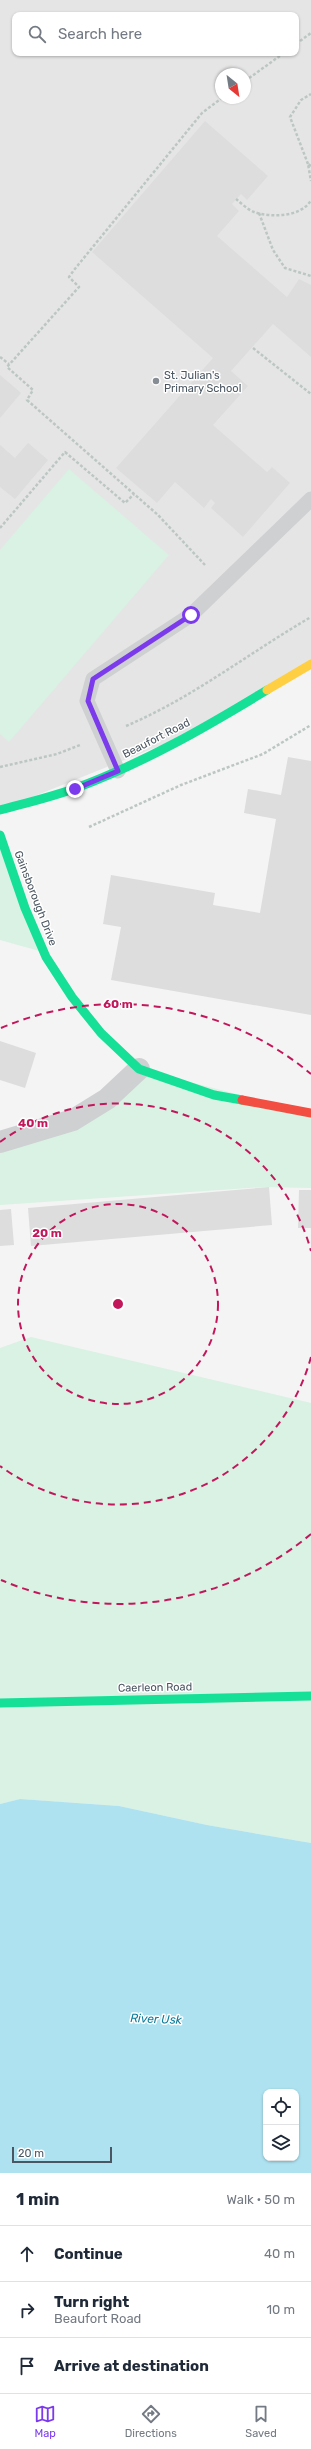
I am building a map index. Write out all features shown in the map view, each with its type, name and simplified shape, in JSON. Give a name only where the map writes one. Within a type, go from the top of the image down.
[{"type":"street","name":"Beaufort Road","points":[[0,810],[75,789],[118,771],[200,730],[311,664]]},
{"type":"street","name":"Gainsborough Drive","points":[[0,835],[25,908],[46,957],[72,997],[101,1033],[139,1069],[214,1095],[311,1113]]},
{"type":"street","points":[[0,1142],[74,1120],[107,1099],[139,1069]]},
{"type":"street","name":"Caerleon Road","points":[[0,1703],[311,1696]]},
{"type":"lane","points":[[118,771],[88,701],[93,679],[191,615],[311,499]]},
{"type":"path","points":[[299,42],[311,33]]},
{"type":"path","points":[[251,77],[280,56]]},
{"type":"path","points":[[311,94],[301,100],[290,117],[309,165],[311,181]]},
{"type":"path","points":[[215,103],[202,112],[74,270],[69,277],[79,287],[7,367],[33,390],[27,400],[158,515],[223,584]]},
{"type":"path","points":[[236,199],[253,212],[269,216],[289,214],[308,206],[311,200]]},
{"type":"path","points":[[259,213],[273,250],[285,268],[311,276]]},
{"type":"path","points":[[253,348],[311,394]]},
{"type":"path","points":[[0,358],[10,364]]},
{"type":"path","points":[[0,528],[65,452],[125,504],[134,494]]},
{"type":"path","points":[[0,767],[56,754],[151,715],[311,618]]},
{"type":"path","points":[[89,827],[181,786],[263,754],[311,725]]},
{"type":"shaded area","name":"St. Julian's Primary School","points":[[0,0],[311,0],[311,664],[199,730],[0,810]]},
{"type":"green space","points":[[69,469],[169,555],[9,742],[0,734],[0,550]]},
{"type":"green space","points":[[0,835],[43,952],[0,940]]},
{"type":"green space","points":[[139,1069],[311,1113],[311,1188],[264,1187],[0,1205],[0,1142],[30,1135]]},
{"type":"green space","points":[[31,1337],[311,1403],[311,1843],[207,1825],[119,1806],[20,1799],[0,1804],[0,1348]]},
{"type":"water","name":"River Usk","points":[[20,1799],[119,1806],[207,1825],[311,1843],[311,2173],[0,2173],[0,1804]]},
{"type":"building","points":[[205,121],[268,176],[247,200],[241,194],[232,204],[239,211],[217,236],[287,297],[299,279],[311,285],[311,357],[273,324],[231,371],[248,386],[213,425],[267,472],[272,467],[290,483],[243,537],[211,508],[215,503],[211,499],[204,508],[175,482],[157,503],[116,468],[213,358],[92,252]]},
{"type":"building","points":[[0,375],[21,393],[0,418]]},
{"type":"building","points":[[28,443],[48,460],[15,499],[0,487],[0,445],[15,458]]},
{"type":"building","points":[[288,757],[311,761],[311,1015],[111,980],[121,927],[103,924],[111,875],[215,893],[213,905],[260,913],[276,819],[244,813],[248,789],[281,795]]},
{"type":"building","points":[[0,1041],[36,1053],[25,1088],[0,1080]]},
{"type":"building","points":[[269,1187],[272,1225],[31,1246],[28,1208]]},
{"type":"building","points":[[299,1190],[311,1190],[311,1228],[298,1228]]},
{"type":"building","points":[[11,1209],[14,1245],[0,1246],[0,1210]]},
{"type":"traffic: fast","points":[[0,810],[67,791],[126,767],[198,731],[267,690]]},
{"type":"traffic: fast","points":[[0,835],[25,908],[46,957],[72,997],[101,1033],[139,1069],[214,1095],[242,1100]]},
{"type":"traffic: fast","points":[[0,1703],[311,1696]]},
{"type":"traffic: slow","points":[[267,690],[311,664]]},
{"type":"traffic: jam","points":[[242,1100],[311,1113]]},
{"type":"place","name":"St. Julian's Primary School","points":[[156,381]]},
{"type":"route","points":[[75,789],[118,771],[88,701],[93,679],[137,652],[191,615]]}]
